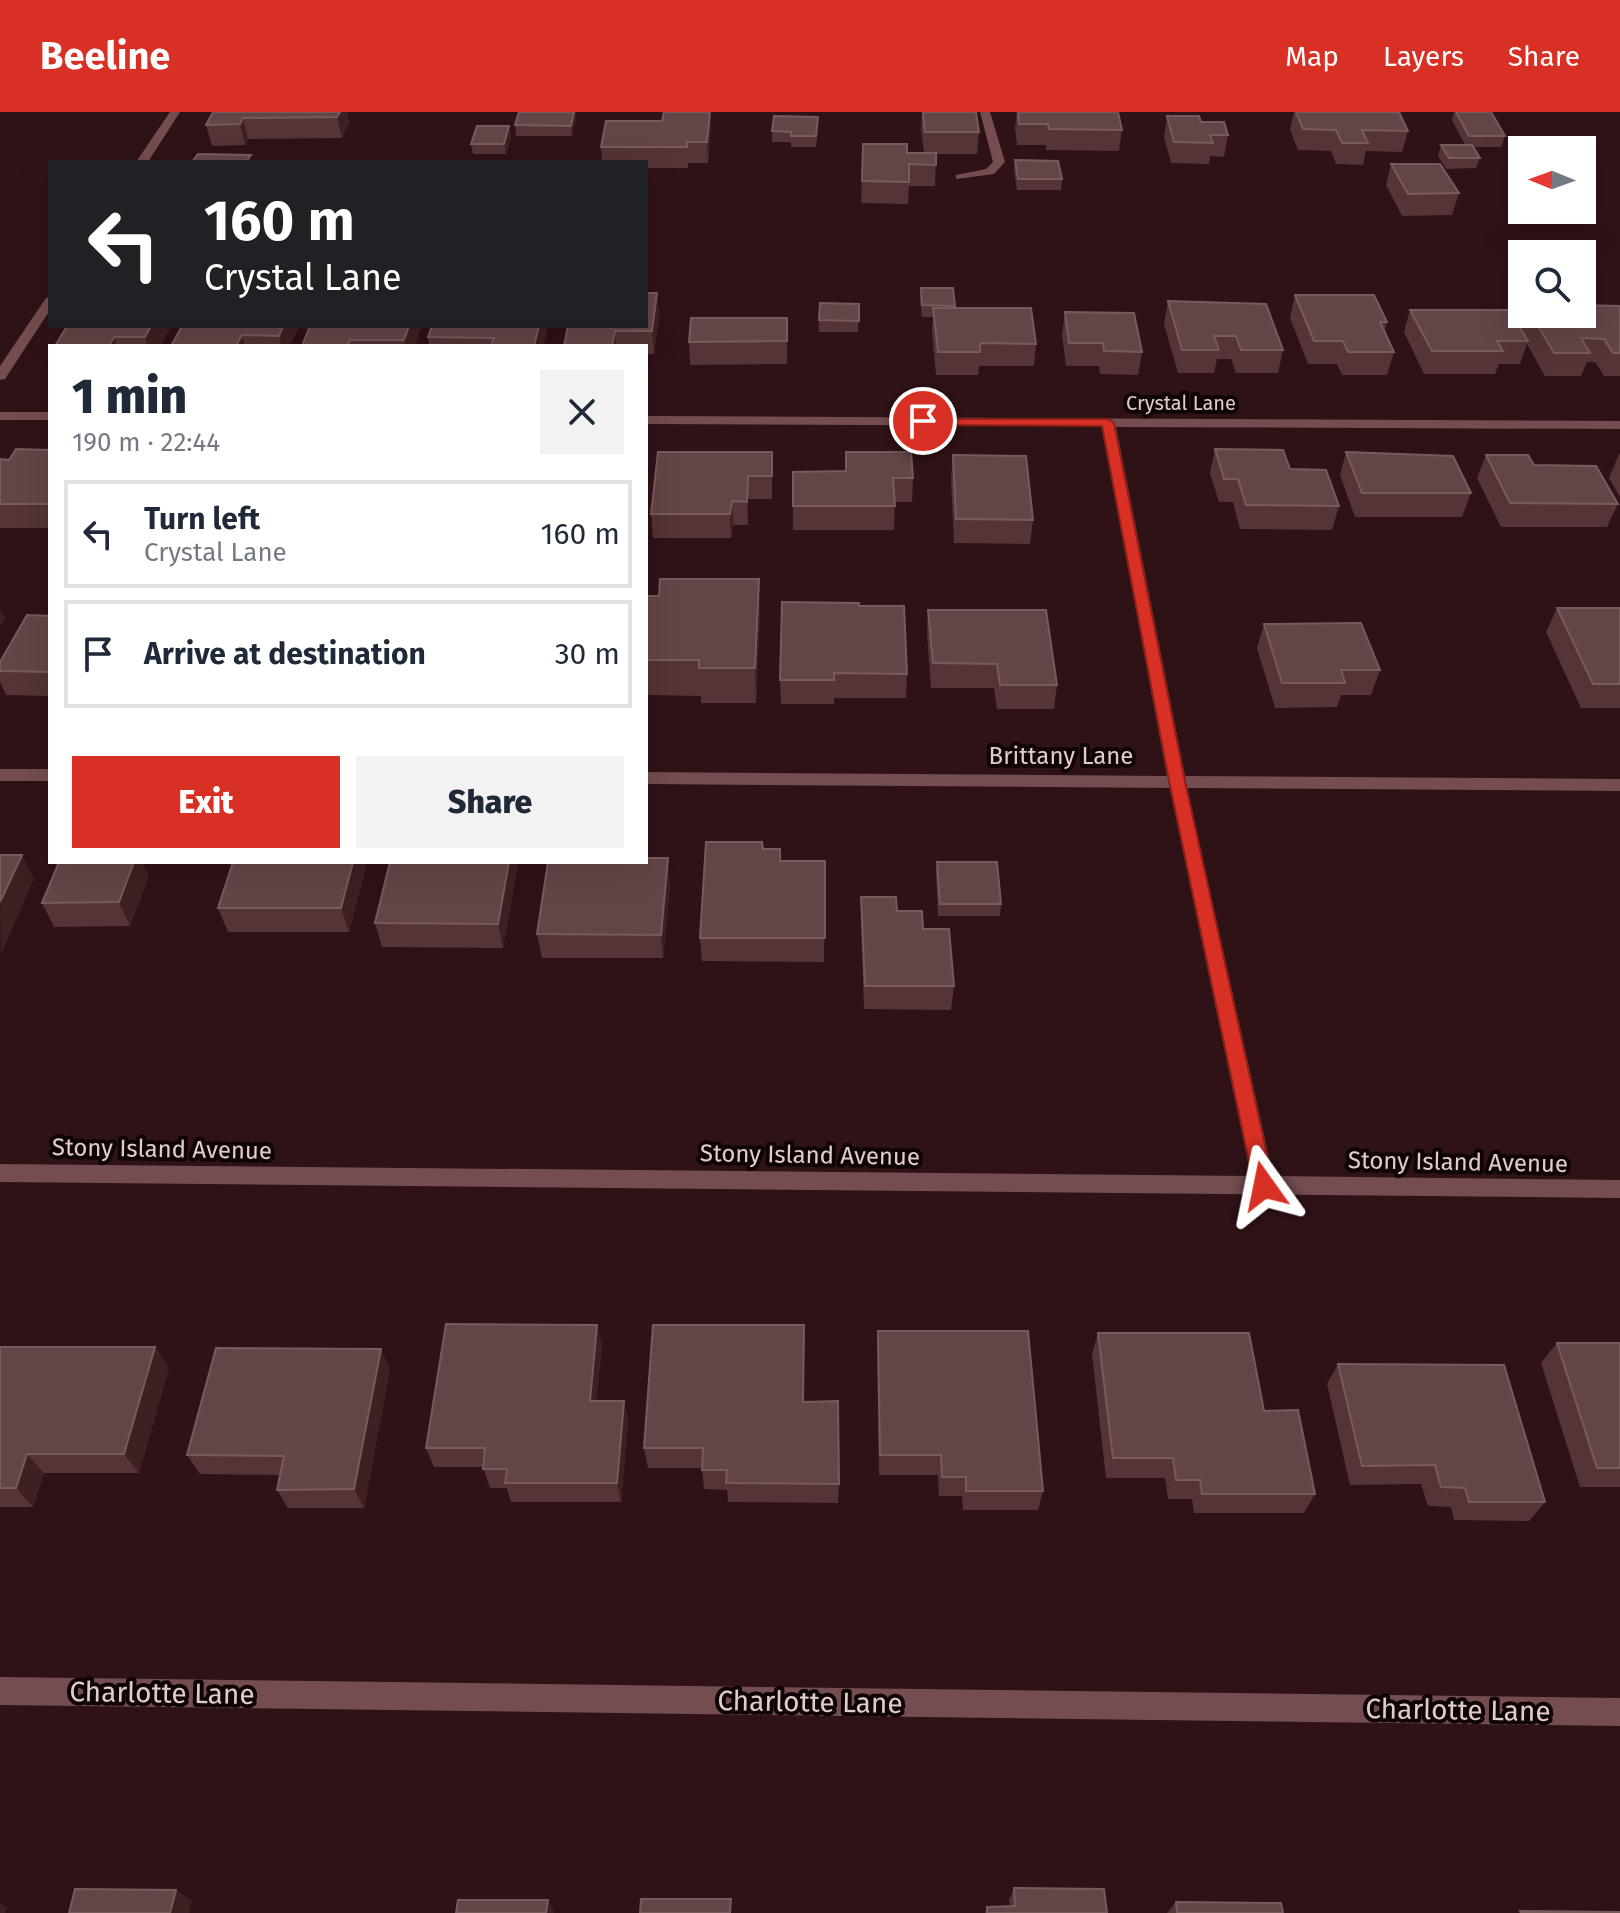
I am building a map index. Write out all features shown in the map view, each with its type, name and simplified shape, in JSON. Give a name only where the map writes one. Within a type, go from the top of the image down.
[{"type":"street","points":[[143,160],[175,112]]},
{"type":"street","points":[[960,177],[990,172],[999,162],[985,112]]},
{"type":"street","points":[[0,376],[48,304]]},
{"type":"street","points":[[0,416],[48,416]]},
{"type":"street","name":"Crystal Lane","points":[[648,420],[1620,425]]},
{"type":"street","points":[[1108,423],[1177,781],[1264,1186]]},
{"type":"street","points":[[0,775],[48,775]]},
{"type":"street","name":"Brittany Lane","points":[[648,778],[1620,785]]},
{"type":"street","name":"Stony Island Avenue","points":[[0,1173],[1620,1189]]},
{"type":"street","name":"Charlotte Lane","points":[[0,1691],[1620,1712]]},
{"type":"building","points":[[213,112],[340,112],[337,117],[243,118],[240,124],[206,125]]},
{"type":"building","points":[[519,112],[574,112],[571,126],[515,125]]},
{"type":"building","points":[[664,112],[710,112],[707,142],[687,142],[687,147],[601,147],[606,121],[662,121]]},
{"type":"building","points":[[923,112],[976,112],[979,132],[925,132]]},
{"type":"building","points":[[1018,112],[1118,112],[1122,130],[1049,129],[1048,124],[1019,124]]},
{"type":"building","points":[[1296,112],[1399,112],[1408,131],[1362,130],[1368,143],[1342,143],[1336,130],[1303,129]]},
{"type":"building","points":[[1456,112],[1491,112],[1505,136],[1469,136]]},
{"type":"building","points":[[774,116],[818,117],[816,136],[791,136],[791,132],[772,131]]},
{"type":"building","points":[[1167,116],[1199,116],[1201,122],[1224,122],[1228,135],[1210,135],[1213,143],[1174,142]]},
{"type":"building","points":[[477,126],[509,126],[504,144],[471,144]]},
{"type":"building","points":[[863,144],[907,144],[907,153],[936,153],[936,165],[909,164],[909,182],[862,181]]},
{"type":"building","points":[[1441,145],[1472,145],[1480,158],[1449,158]]},
{"type":"building","points":[[198,154],[251,155],[247,160],[194,160]]},
{"type":"building","points":[[1015,160],[1058,161],[1062,179],[1018,179]]},
{"type":"building","points":[[1391,164],[1440,164],[1459,193],[1408,194]]},
{"type":"building","points":[[921,288],[953,288],[955,306],[922,305]]},
{"type":"building","points":[[648,293],[657,293],[652,331],[615,331],[612,344],[564,344],[568,328],[648,328]]},
{"type":"building","points":[[1295,295],[1374,295],[1387,322],[1380,322],[1394,352],[1348,352],[1343,341],[1314,341]]},
{"type":"building","points":[[1168,301],[1266,304],[1283,350],[1241,350],[1236,336],[1214,336],[1219,350],[1182,350]]},
{"type":"building","points":[[820,303],[859,304],[859,321],[819,320]]},
{"type":"building","points":[[1596,305],[1620,306],[1620,353],[1613,353],[1604,339],[1581,338],[1590,353],[1554,353],[1539,328],[1596,328]]},
{"type":"building","points":[[933,308],[1031,308],[1036,344],[980,343],[980,352],[938,352]]},
{"type":"building","points":[[1410,310],[1508,310],[1508,328],[1520,328],[1528,341],[1497,341],[1503,351],[1432,351]]},
{"type":"building","points":[[1065,312],[1134,313],[1142,352],[1104,351],[1103,343],[1069,343]]},
{"type":"building","points":[[691,318],[787,318],[787,341],[689,342]]},
{"type":"building","points":[[66,328],[150,328],[145,337],[114,337],[110,344],[56,344]]},
{"type":"building","points":[[181,328],[282,328],[279,336],[242,335],[237,344],[172,344]]},
{"type":"building","points":[[309,328],[408,328],[404,340],[303,344]]},
{"type":"building","points":[[431,328],[538,328],[534,344],[492,344],[494,338],[428,337]]},
{"type":"building","points":[[16,449],[48,450],[48,504],[0,504],[0,459],[9,460]]},
{"type":"building","points":[[1215,449],[1283,450],[1290,469],[1326,470],[1339,506],[1246,505],[1238,479],[1224,479]]},
{"type":"building","points":[[658,452],[772,452],[772,476],[748,476],[747,502],[732,501],[730,514],[651,514]]},
{"type":"building","points":[[846,452],[911,452],[913,478],[893,478],[895,506],[793,506],[793,472],[846,471]]},
{"type":"building","points":[[1346,452],[1453,456],[1471,493],[1362,493]]},
{"type":"building","points":[[953,455],[1026,456],[1033,520],[956,519]]},
{"type":"building","points":[[1486,455],[1528,455],[1534,465],[1596,466],[1618,504],[1510,503]]},
{"type":"building","points":[[660,579],[759,579],[755,668],[699,668],[699,660],[648,660],[648,596],[659,596]]},
{"type":"building","points":[[782,602],[904,606],[907,674],[834,673],[834,680],[780,680]]},
{"type":"building","points":[[1557,608],[1620,608],[1620,684],[1593,684]]},
{"type":"building","points":[[928,610],[1046,610],[1057,685],[1000,685],[997,664],[933,663]]},
{"type":"building","points":[[27,615],[48,616],[48,672],[0,671],[0,662]]},
{"type":"building","points":[[1361,623],[1380,670],[1341,670],[1345,683],[1282,683],[1264,624]]},
{"type":"building","points":[[706,842],[762,842],[763,849],[780,849],[780,861],[825,861],[825,938],[700,938]]},
{"type":"building","points":[[0,855],[22,855],[0,902]]},
{"type":"building","points":[[648,858],[668,858],[661,935],[537,934],[548,864],[648,864]]},
{"type":"building","points":[[937,862],[997,862],[1001,904],[940,904]]},
{"type":"building","points":[[58,864],[133,864],[119,902],[42,903]]},
{"type":"building","points":[[232,864],[352,864],[341,908],[218,908]]},
{"type":"building","points":[[390,864],[509,864],[498,924],[375,923]]},
{"type":"building","points":[[861,897],[896,897],[897,911],[922,911],[923,929],[949,929],[954,986],[865,986]]},
{"type":"building","points":[[446,1324],[597,1325],[590,1401],[624,1401],[617,1483],[505,1483],[507,1469],[483,1469],[485,1448],[426,1448]]},
{"type":"building","points":[[653,1325],[804,1325],[803,1402],[838,1401],[839,1484],[726,1483],[727,1470],[702,1470],[703,1448],[644,1448]]},
{"type":"building","points":[[878,1331],[1028,1331],[1043,1491],[966,1491],[966,1477],[942,1477],[941,1455],[880,1455]]},
{"type":"building","points":[[1098,1333],[1249,1333],[1264,1411],[1298,1410],[1315,1494],[1202,1494],[1200,1480],[1176,1480],[1173,1458],[1113,1458]]},
{"type":"building","points":[[1557,1343],[1620,1343],[1620,1468],[1597,1468]]},
{"type":"building","points":[[0,1347],[155,1347],[124,1454],[27,1454],[16,1488],[0,1488]]},
{"type":"building","points":[[216,1348],[381,1349],[354,1489],[277,1490],[284,1456],[187,1455]]},
{"type":"building","points":[[1338,1364],[1504,1365],[1545,1502],[1469,1502],[1465,1488],[1441,1487],[1435,1465],[1362,1466]]},
{"type":"building","points":[[1014,1888],[1104,1889],[1107,1913],[987,1913],[987,1907],[1015,1906]]},
{"type":"building","points":[[75,1889],[176,1890],[170,1913],[69,1913]]},
{"type":"building","points":[[641,1899],[731,1899],[730,1913],[640,1913]]},
{"type":"building","points":[[458,1900],[548,1900],[546,1913],[456,1913]]},
{"type":"building","points":[[1176,1902],[1281,1903],[1283,1913],[1177,1913]]},
{"type":"building","points":[[1620,1912],[1620,1913],[1521,1913]]},
{"type":"route","points":[[923,421],[1108,423],[1177,781],[1264,1186]]}]
